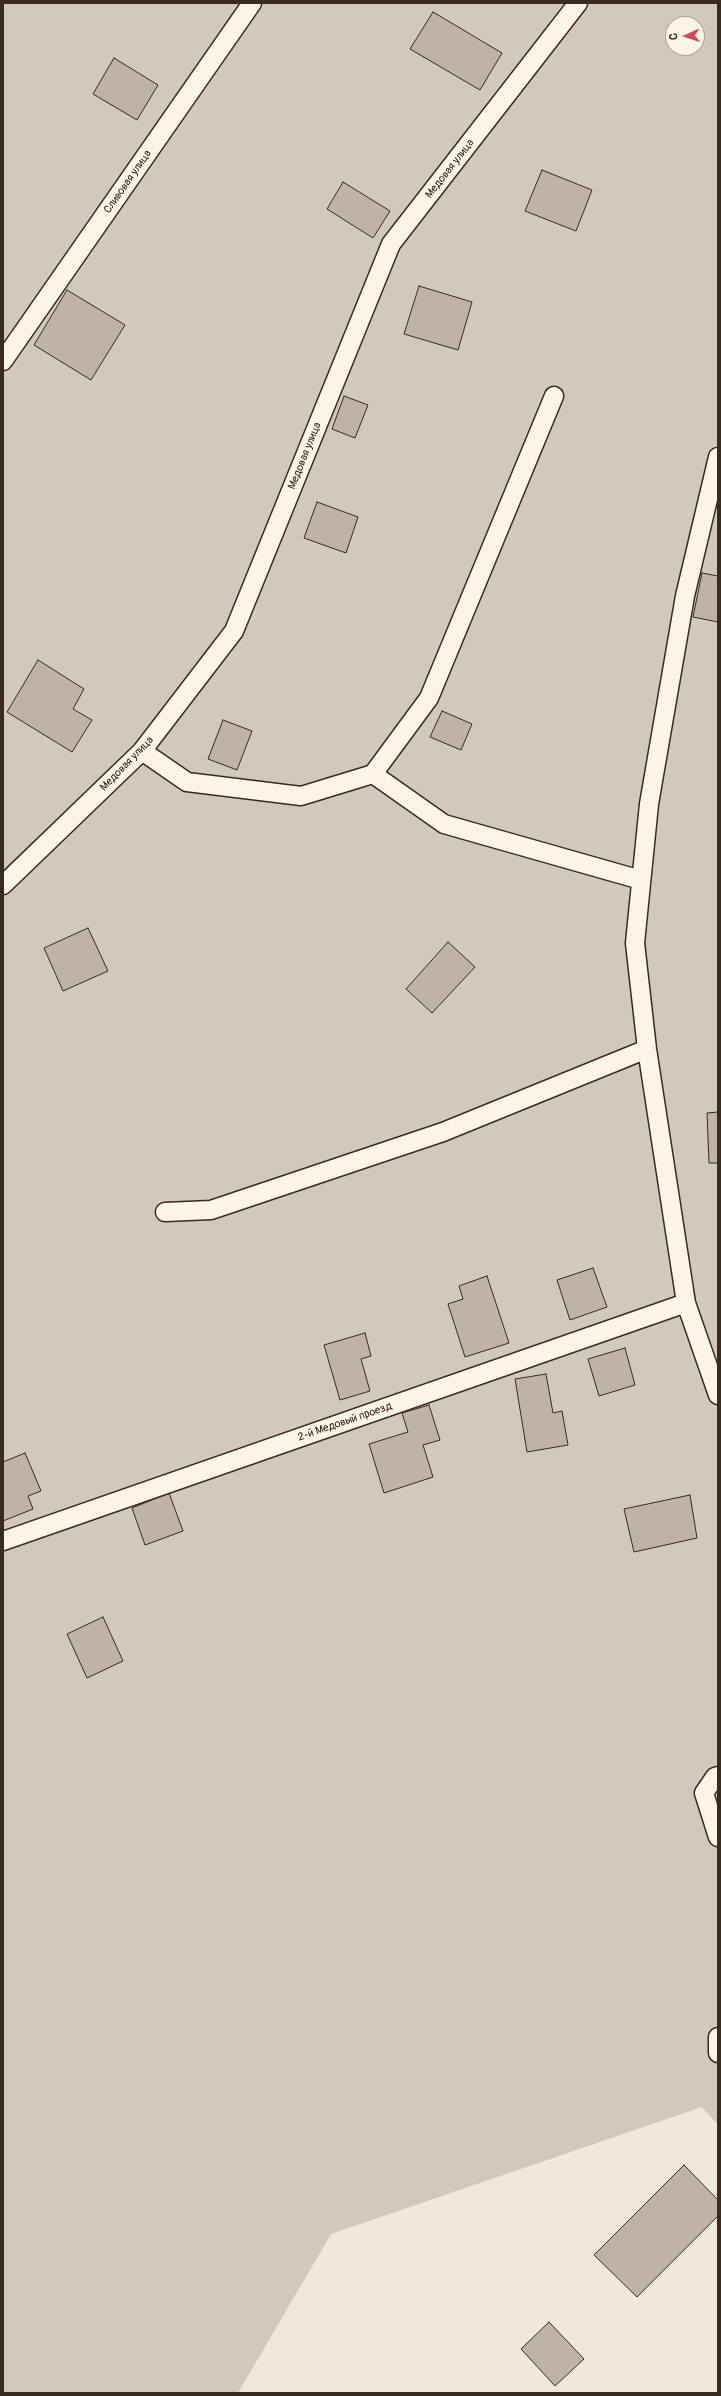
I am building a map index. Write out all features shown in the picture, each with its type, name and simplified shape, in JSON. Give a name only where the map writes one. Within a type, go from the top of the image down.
[{"type":"lane","name":"Сливовая улица","points":[[3,361],[252,3]]},
{"type":"lane","name":"Медовая улица","points":[[3,885],[142,751],[234,631],[391,244],[578,3]]},
{"type":"lane","points":[[142,751],[187,782],[301,796],[373,774],[429,698],[554,396]]},
{"type":"lane","points":[[718,457],[685,596],[649,804],[635,943],[647,1049],[686,1303],[718,1395]]},
{"type":"lane","points":[[373,774],[444,824],[641,880]]},
{"type":"lane","points":[[165,1212],[211,1210],[421,1140],[647,1049]]},
{"type":"lane","name":"2-й Медовый проезд","points":[[3,1541],[686,1303]]},
{"type":"lane","points":[[718,1776],[715,1777],[704,1793],[718,1837]]},
{"type":"lane","points":[[718,2037],[718,2053]]},
{"type":"shaded area","points":[[3,3],[718,3],[718,2125],[702,2107],[331,2234],[238,2393],[3,2393]]},
{"type":"building","points":[[433,12],[502,53],[480,90],[410,49]]},
{"type":"building","points":[[114,58],[158,85],[137,120],[93,94]]},
{"type":"building","points":[[542,170],[592,190],[576,231],[525,211]]},
{"type":"building","points":[[343,182],[390,211],[373,238],[327,209]]},
{"type":"building","points":[[419,286],[472,302],[458,350],[404,334]]},
{"type":"building","points":[[67,290],[125,325],[91,380],[34,345]]},
{"type":"building","points":[[344,396],[368,405],[355,438],[332,429]]},
{"type":"building","points":[[317,502],[358,517],[346,553],[304,538]]},
{"type":"building","points":[[702,573],[718,576],[718,622],[693,617]]},
{"type":"building","points":[[38,660],[84,689],[73,709],[92,720],[72,752],[7,712]]},
{"type":"building","points":[[442,711],[472,724],[461,750],[430,737]]},
{"type":"building","points":[[223,720],[252,731],[237,770],[208,759]]},
{"type":"building","points":[[88,928],[108,971],[63,991],[44,948]]},
{"type":"building","points":[[448,942],[475,967],[432,1013],[406,989]]},
{"type":"building","points":[[718,1112],[718,1163],[709,1163],[707,1113]]},
{"type":"building","points":[[593,1268],[607,1307],[570,1320],[557,1280]]},
{"type":"building","points":[[487,1276],[509,1343],[465,1357],[448,1304],[463,1299],[459,1286]]},
{"type":"building","points":[[365,1333],[371,1356],[361,1359],[370,1391],[340,1400],[324,1345]]},
{"type":"building","points":[[625,1348],[635,1385],[599,1396],[588,1359]]},
{"type":"building","points":[[546,1374],[553,1413],[562,1411],[568,1445],[527,1452],[515,1379]]},
{"type":"building","points":[[429,1405],[440,1440],[423,1445],[433,1477],[384,1493],[369,1444],[408,1432],[402,1413]]},
{"type":"building","points":[[25,1453],[41,1491],[28,1496],[33,1509],[3,1521],[3,1462]]},
{"type":"building","points":[[169,1493],[183,1531],[145,1545],[132,1508]]},
{"type":"building","points":[[690,1495],[697,1538],[634,1552],[624,1509]]},
{"type":"building","points":[[103,1617],[123,1661],[87,1678],[67,1634]]},
{"type":"building","points":[[684,2165],[718,2200],[718,2216],[637,2297],[594,2255]]},
{"type":"building","points":[[549,2322],[584,2359],[555,2386],[521,2349]]}]
